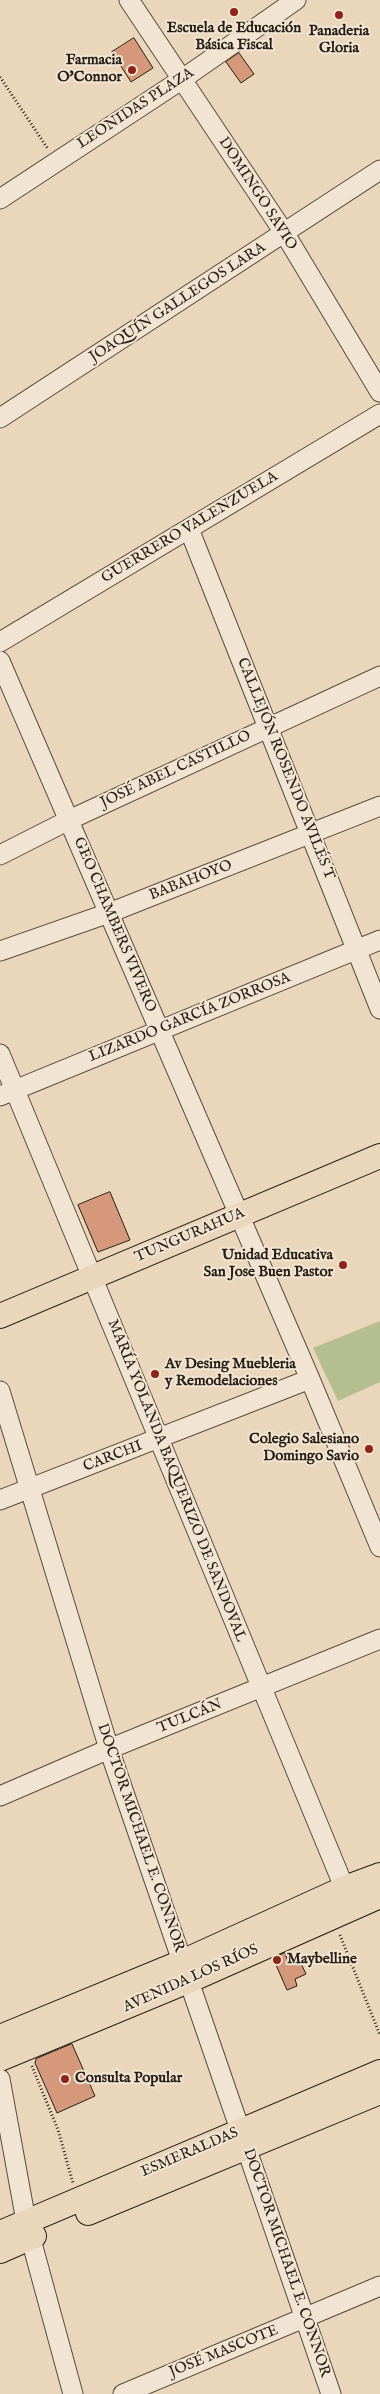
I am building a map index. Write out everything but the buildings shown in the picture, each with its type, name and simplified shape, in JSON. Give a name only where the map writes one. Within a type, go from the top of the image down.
[{"type":"main road","name":"TUNGURAHUA","points":[[0,1316],[380,1156]]},
{"type":"main road","name":"AVENIDA LOS RÍOS","points":[[343,1904],[380,1875]]},
{"type":"main road","name":"AVENIDA LOS RÍOS","points":[[0,2059],[26,2049],[185,1971],[343,1904],[380,1896]]},
{"type":"main road","name":"AVENIDA LOS RÍOS","points":[[0,2037],[185,1971]]},
{"type":"main road","name":"ESMERALDAS","points":[[0,2233],[28,2229],[243,2140],[380,2072]]},
{"type":"main road","name":"ESMERALDAS","points":[[0,2251],[28,2229],[78,2200],[380,2092]]},
{"type":"street","name":"DOMINGO SAVIO","points":[[129,0],[284,234],[380,392]]},
{"type":"street","name":"LEONIDAS PLAZA","points":[[0,199],[181,80],[296,0]]},
{"type":"street","name":"JOAQUÍN GALLEGOS LARA","points":[[0,418],[380,170]]},
{"type":"street","name":"GUERRERO VALENZUELA","points":[[0,642],[380,414]]},
{"type":"street","name":"CALLEJÓN ROSENDO AVILÉS T","points":[[189,528],[380,1009]]},
{"type":"street","name":"GEO CHAMBERS VIVERO","points":[[0,661],[310,1379],[380,1547]]},
{"type":"street","name":"JOSÉ ABEL CASTILLO","points":[[0,855],[69,820],[380,676]]},
{"type":"street","name":"BABAHOYO","points":[[0,951],[109,913],[380,806]]},
{"type":"street","name":"LIZARDO GARCÍA ZORROSA","points":[[8,1093],[380,940]]},
{"type":"street","name":"MARÍA YOLANDA BAQUERIZO DE SANDOVAL","points":[[0,1054],[8,1093],[92,1277],[160,1439],[262,1688],[343,1904]]},
{"type":"street","name":"CARCHI","points":[[0,1500],[310,1379]]},
{"type":"street","name":"DOCTOR MICHAEL E. CONNOR","points":[[0,1391],[109,1749],[331,2394]]},
{"type":"street","name":"TULCÁN","points":[[0,1796],[109,1749],[380,1639]]},
{"type":"street","points":[[0,2079],[28,2229],[73,2394]]},
{"type":"street","name":"JOSÉ MASCOTE","points":[[123,2394],[380,2286]]},
{"type":"path","points":[[0,77],[56,162]]},
{"type":"path","points":[[343,1904],[380,2035]]},
{"type":"path","points":[[26,2049],[58,2130],[78,2200]]},
{"type":"green space","points":[[380,1321],[380,1382],[338,1401],[313,1348]]},
{"type":"place","name":"Escuela de Educación Básica Fiscal","points":[[234,12]]},
{"type":"place","name":"Panaderia Gloria","points":[[339,15]]},
{"type":"place","name":"Farmacia O'Connor","points":[[132,70]]},
{"type":"place","name":"Unidad Educativa San Jose Buen Pastor","points":[[343,1265]]},
{"type":"place","name":"Av Desing Muebleria y Remodelaciones","points":[[155,1374]]},
{"type":"place","name":"Colegio Salesiano Domingo Savio","points":[[369,1449]]},
{"type":"place","name":"Maybelline","points":[[277,1960]]},
{"type":"place","name":"Consulta Popular","points":[[65,2079]]}]
